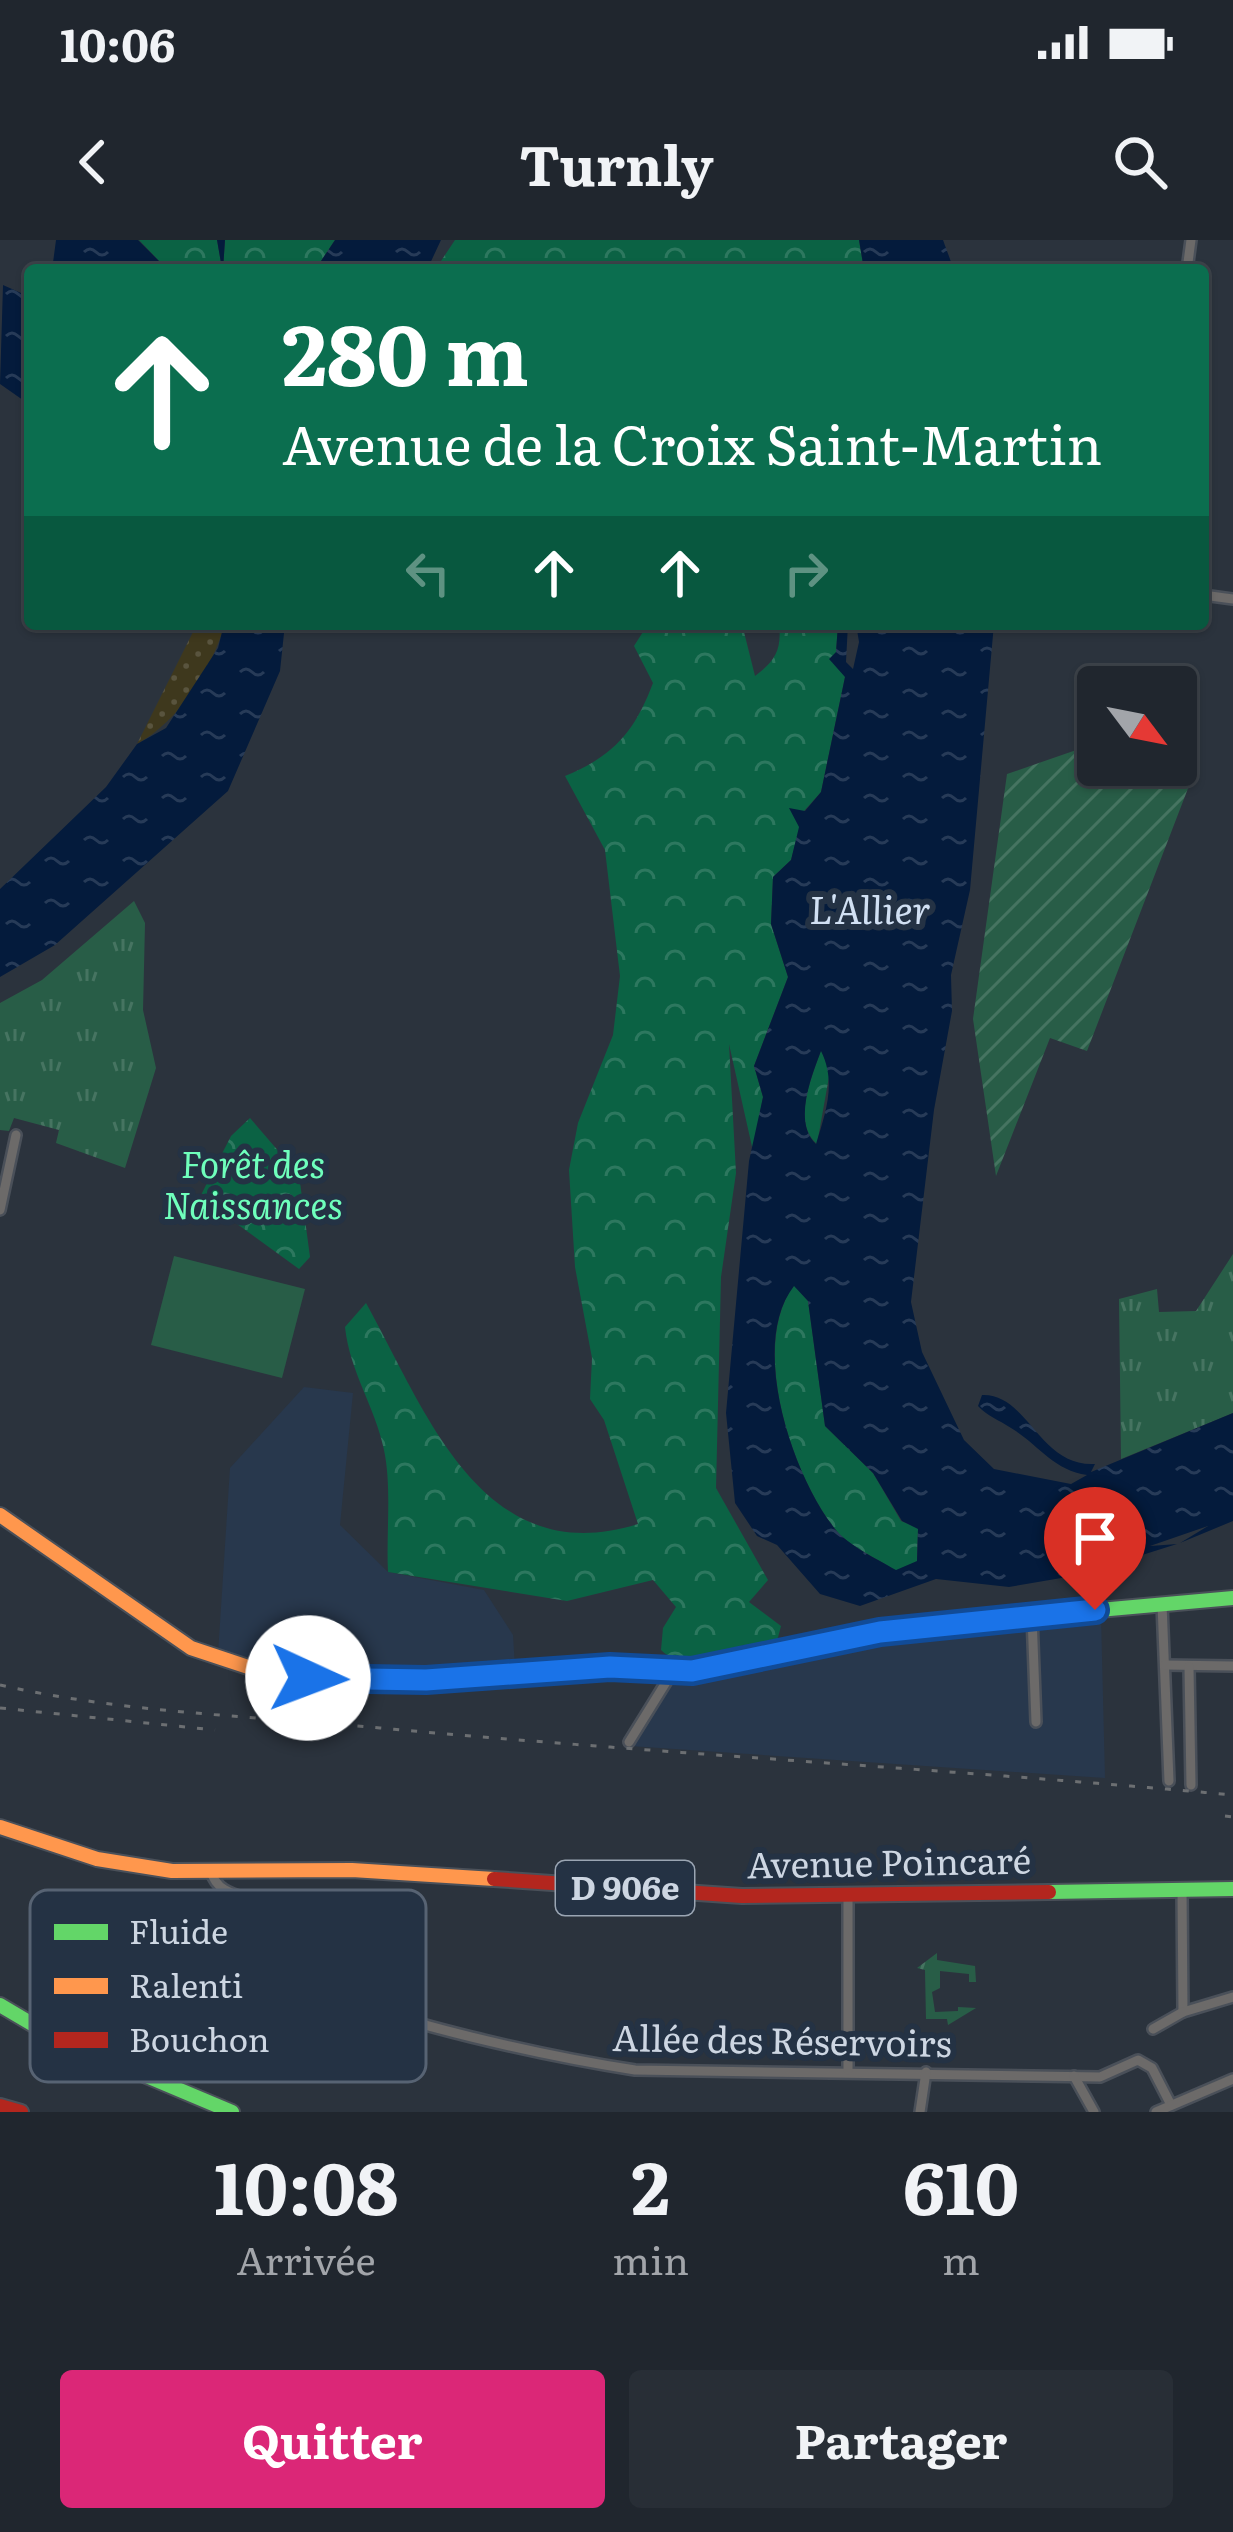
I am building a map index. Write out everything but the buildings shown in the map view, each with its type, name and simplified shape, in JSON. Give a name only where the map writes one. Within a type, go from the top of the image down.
[{"type":"main road","points":[[0,1518],[45,1543],[172,1637],[213,1658],[260,1672],[354,1681],[610,1667],[674,1671],[880,1632],[1233,1598]]},
{"type":"main road","name":"D 906e","points":[[0,1827],[123,1866],[211,1871]]},
{"type":"main road","name":"Avenue Poincaré","points":[[211,1871],[402,1872],[716,1895],[1233,1889]]},
{"type":"main road","points":[[0,2005],[30,2022]]},
{"type":"main road","points":[[162,2082],[232,2112]]},
{"type":"main road","points":[[0,2106],[21,2112]]},
{"type":"street","points":[[0,1210],[16,1135]]},
{"type":"street","points":[[1162,1604],[1169,1781]]},
{"type":"street","points":[[1032,1616],[1036,1721]]},
{"type":"street","points":[[1165,1665],[1233,1666]]},
{"type":"street","points":[[1189,1667],[1191,1785]]},
{"type":"street","points":[[629,1742],[674,1671]]},
{"type":"street","name":"Allée des Réservoirs","points":[[211,1871],[225,1890]]},
{"type":"street","points":[[1182,1890],[1183,2012]]},
{"type":"street","points":[[848,1895],[848,2070]]},
{"type":"street","points":[[1153,2029],[1183,2012],[1233,1997]]},
{"type":"street","name":"Allée des Réservoirs","points":[[426,2022],[584,2062],[635,2070],[1100,2077],[1144,2062],[1171,2105]]},
{"type":"street","points":[[920,2112],[926,2072]]},
{"type":"street","points":[[1074,2076],[1094,2112]]},
{"type":"street","points":[[1156,2112],[1233,2079]]},
{"type":"street","points":[[1187,2098],[1196,2111]]},
{"type":"shaded area","points":[[304,1387],[353,1393],[340,1525],[388,1572],[484,1590],[513,1635],[515,1667],[372,1679],[273,1670],[218,1654],[230,1468]]},
{"type":"shaded area","points":[[1101,1616],[1105,1778],[630,1746],[669,1681],[841,1645]]},
{"type":"green space","points":[[139,240],[217,240],[221,263],[162,264]]},
{"type":"green space","points":[[225,240],[335,240],[319,264],[223,264]]},
{"type":"green space","points":[[455,240],[859,240],[863,264],[439,264]]},
{"type":"green space","points":[[644,630],[744,630],[755,676],[776,654],[779,630],[838,630],[836,652],[845,677],[821,792],[804,811],[791,860],[773,877],[771,924],[788,977],[754,1066],[763,1097],[753,1151],[729,1044],[736,1173],[721,1277],[716,1488],[768,1580],[749,1602],[781,1626],[776,1645],[750,1651],[743,1645],[712,1659],[690,1662],[661,1650],[663,1628],[676,1607],[653,1580],[567,1601],[388,1572],[384,1450],[345,1327],[366,1303],[437,1433],[466,1472],[499,1504],[538,1525],[584,1533],[638,1524],[604,1420],[590,1399],[592,1358],[575,1267],[569,1170],[578,1123],[613,1035],[620,976],[605,850],[565,776],[610,750],[639,715],[653,683],[634,646]]},
{"type":"green space","points":[[1077,750],[1077,786],[1189,786],[1087,1051],[1050,1038],[996,1176],[973,1019],[1007,774]]},
{"type":"green space","points":[[134,901],[145,923],[143,1010],[156,1068],[125,1168],[56,1143],[59,1130],[14,1118],[9,1131],[0,1130],[0,1003],[42,980]]},
{"type":"green space","points":[[821,1050],[830,1071],[817,1144],[805,1112]]},
{"type":"green space","name":"Forêt des Naissances","points":[[250,1118],[299,1175],[310,1257],[299,1269],[200,1197],[231,1136]]},
{"type":"green space","points":[[1233,1254],[1233,1413],[1121,1459],[1119,1299],[1157,1289],[1159,1312],[1196,1311]]},
{"type":"green space","points":[[174,1256],[305,1289],[282,1378],[151,1345]]},
{"type":"green space","points":[[794,1285],[808,1301],[825,1426],[873,1473],[901,1521],[918,1528],[917,1562],[896,1571],[835,1529],[791,1444],[776,1375],[775,1342],[781,1311]]},
{"type":"green space","points":[[937,1953],[937,1960],[975,1966],[976,1982],[969,1982],[969,1974],[940,1971],[940,1988],[932,1992],[935,2012],[976,2008],[948,2025],[947,2019],[926,2019],[925,1970],[917,1968]]},
{"type":"sand","points":[[194,630],[223,630],[192,693],[137,744]]},
{"type":"water","points":[[56,240],[138,240],[162,264],[53,264]]},
{"type":"water","points":[[217,240],[225,240],[223,264],[192,264],[221,263]]},
{"type":"water","points":[[335,240],[441,240],[430,264],[319,264]]},
{"type":"water","points":[[859,240],[943,240],[952,264],[863,264]]},
{"type":"water","points":[[3,285],[24,294],[24,401],[0,384]]},
{"type":"water","points":[[222,630],[284,630],[280,671],[228,791],[55,945],[0,977],[0,889],[106,787],[137,744],[166,728],[218,648]]},
{"type":"water","name":"L'Allier","points":[[838,630],[848,630],[846,662],[853,669],[857,630],[993,630],[970,890],[951,975],[952,1011],[934,1110],[911,1302],[922,1352],[964,1440],[994,1469],[1071,1484],[1087,1475],[1055,1462],[985,1413],[978,1406],[982,1395],[1011,1405],[1060,1454],[1095,1464],[1091,1472],[1233,1413],[1233,1521],[1180,1543],[1208,1526],[1150,1546],[1177,1544],[1079,1575],[1009,1587],[936,1579],[860,1606],[820,1594],[777,1545],[757,1536],[735,1503],[726,1413],[749,1161],[763,1097],[754,1066],[788,977],[771,924],[773,877],[791,860],[799,827],[789,808],[805,811],[821,792],[845,677],[829,659],[836,652]],"holes":[[[821,1051],[829,1087],[816,1144],[809,1135],[805,1112]],[[794,1286],[808,1301],[825,1426],[873,1473],[902,1521],[918,1529],[917,1561],[896,1570],[855,1547],[835,1529],[819,1506],[791,1444],[776,1375],[775,1341],[781,1311]]]},
{"type":"railway","points":[[0,1685],[189,1712],[1233,1795]]},
{"type":"railway","points":[[0,1708],[215,1730]]},
{"type":"railway","points":[[1225,1816],[1233,1817]]},
{"type":"traffic: fast","points":[[819,1647],[933,1625],[1233,1598]]},
{"type":"traffic: fast","points":[[1049,1892],[1233,1889]]},
{"type":"traffic: fast","points":[[0,2005],[30,2023]]},
{"type":"traffic: fast","points":[[161,2082],[232,2112]]},
{"type":"traffic: slow","points":[[0,1515],[191,1648],[260,1671],[338,1681],[610,1667],[692,1671],[819,1647]]},
{"type":"traffic: slow","points":[[0,1827],[97,1859],[172,1871],[352,1870],[494,1879]]},
{"type":"traffic: jam","points":[[494,1879],[742,1896],[1049,1892]]},
{"type":"traffic: jam","points":[[0,2106],[21,2112]]},
{"type":"route","points":[[308,1678],[426,1680],[610,1667],[692,1671],[880,1632],[1095,1610]]}]
